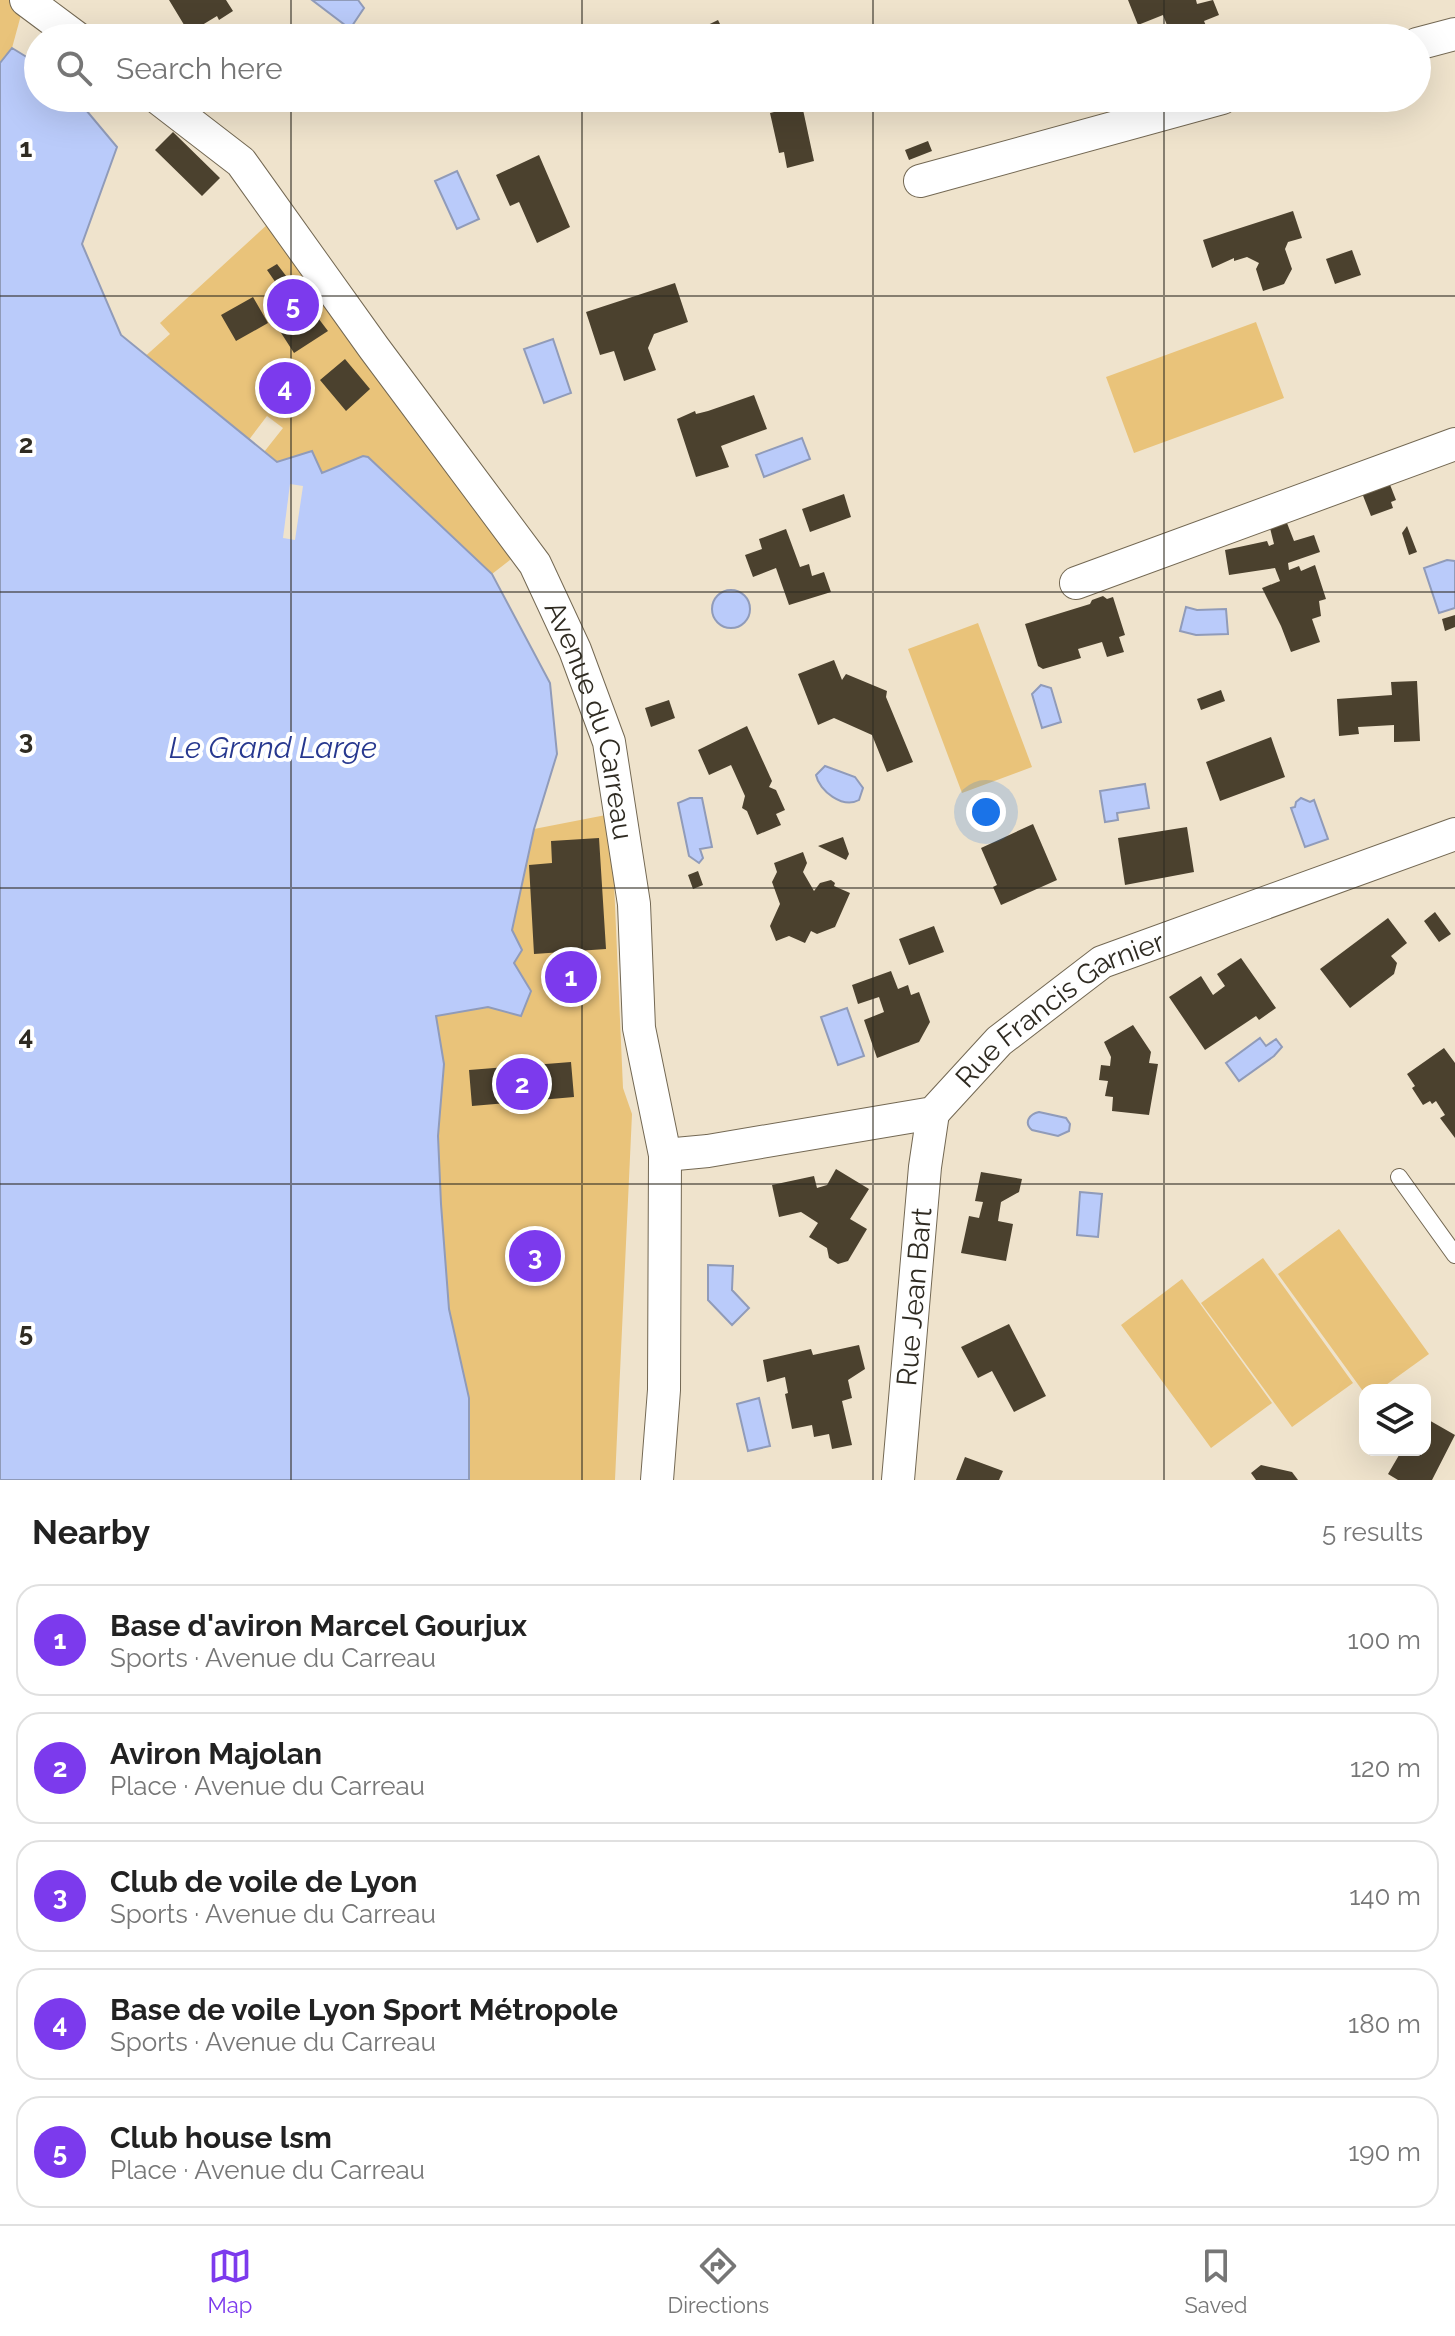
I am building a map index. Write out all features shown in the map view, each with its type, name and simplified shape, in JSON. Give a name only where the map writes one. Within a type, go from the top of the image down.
[{"type":"street","points":[[26,0],[58,24]]},
{"type":"street","points":[[1431,40],[1455,34]]},
{"type":"street","name":"Avenue du Carreau","points":[[176,112],[241,162],[374,348],[535,564],[575,650],[609,742],[634,904],[639,1028],[665,1155],[664,1390],[657,1480]]},
{"type":"street","points":[[920,181],[1171,112]]},
{"type":"street","points":[[1076,583],[1455,444]]},
{"type":"street","name":"Rue Francis Garnier","points":[[665,1155],[708,1151],[933,1113],[999,1041],[1102,962],[1455,834]]},
{"type":"street","name":"Rue Jean Bart","points":[[898,1480],[925,1167],[933,1113]]},
{"type":"lane","points":[[1399,1177],[1455,1255]]},
{"type":"shaded area","points":[[0,0],[18,0],[24,4],[12,48],[0,63]]},
{"type":"shaded area","points":[[269,223],[515,556],[492,574],[368,457],[322,474],[312,451],[277,463],[264,452],[283,428],[267,416],[248,441],[141,360],[170,334],[160,323]]},
{"type":"shaded area","points":[[1256,322],[1284,398],[1134,453],[1106,377]]},
{"type":"shaded area","points":[[978,623],[1032,767],[962,793],[908,649]]},
{"type":"shaded area","points":[[611,814],[623,1088],[632,1114],[615,1480],[469,1480],[469,1398],[449,1309],[441,1204],[438,1136],[444,1064],[436,1016],[488,1007],[522,950],[512,930],[534,829]]},
{"type":"shaded area","points":[[1339,1229],[1429,1354],[1387,1384],[1359,1386],[1278,1274]]},
{"type":"shaded area","points":[[1263,1258],[1353,1383],[1292,1427],[1201,1303]]},
{"type":"shaded area","points":[[1182,1279],[1272,1403],[1211,1448],[1121,1325]]},
{"type":"water","points":[[312,0],[358,0],[364,8],[353,24],[344,24]]},
{"type":"water","name":"Le Grand Large","points":[[12,48],[24,55],[24,112],[88,112],[117,147],[82,244],[121,335],[277,462],[312,451],[322,473],[363,456],[368,457],[492,574],[550,683],[557,754],[534,829],[512,930],[522,950],[514,963],[531,991],[521,1016],[488,1007],[436,1016],[444,1064],[438,1136],[441,1204],[449,1309],[469,1398],[469,1480],[0,1480],[0,63]]},
{"type":"water","points":[[457,171],[479,219],[457,229],[435,181]]},
{"type":"water","points":[[553,339],[571,393],[544,403],[524,349]]},
{"type":"water","points":[[802,438],[810,459],[764,477],[756,455]]},
{"type":"water","points":[[1447,560],[1455,561],[1455,608],[1439,613],[1424,568]]},
{"type":"water","points":[[731,590],[745,595],[750,609],[745,623],[731,628],[717,623],[712,609],[717,595]]},
{"type":"water","points":[[1186,607],[1197,610],[1226,609],[1228,634],[1196,635],[1180,631]]},
{"type":"water","points":[[1041,685],[1051,688],[1061,722],[1042,728],[1032,694]]},
{"type":"water","points":[[825,766],[855,777],[863,788],[859,800],[839,800],[822,787],[816,775]]},
{"type":"water","points":[[1145,784],[1149,808],[1117,813],[1118,820],[1105,822],[1100,791]]},
{"type":"water","points":[[690,798],[702,798],[712,847],[700,849],[703,858],[699,863],[689,856],[678,803]]},
{"type":"water","points":[[1301,798],[1310,802],[1314,800],[1328,839],[1305,847],[1291,808]]},
{"type":"water","points":[[847,1008],[864,1056],[838,1065],[821,1017]]},
{"type":"water","points":[[1260,1038],[1266,1046],[1276,1039],[1282,1047],[1239,1081],[1226,1063]]},
{"type":"water","points":[[1039,1112],[1066,1118],[1070,1124],[1069,1131],[1058,1136],[1032,1130],[1029,1119]]},
{"type":"water","points":[[1080,1192],[1102,1194],[1098,1237],[1077,1235]]},
{"type":"water","points":[[708,1265],[733,1266],[732,1290],[749,1308],[732,1325],[708,1300]]},
{"type":"water","points":[[759,1398],[770,1446],[748,1451],[737,1404]]},
{"type":"pier","points":[[290,484],[303,486],[295,540],[283,538]]},
{"type":"building","points":[[169,0],[226,0],[233,11],[219,20],[217,16],[204,24],[184,24]]},
{"type":"building","points":[[1128,0],[1196,0],[1197,4],[1213,0],[1219,15],[1204,21],[1205,24],[1167,24],[1163,15],[1138,24]]},
{"type":"building","points":[[804,112],[814,161],[787,168],[784,152],[779,153],[770,113]]},
{"type":"building","points":[[173,132],[220,178],[202,196],[155,150]]},
{"type":"building","points":[[928,141],[932,151],[909,160],[905,150]]},
{"type":"building","points":[[539,155],[570,227],[537,243],[519,202],[510,206],[496,175]]},
{"type":"building","points":[[1293,211],[1302,238],[1288,242],[1285,249],[1292,269],[1284,284],[1263,291],[1256,269],[1259,263],[1247,257],[1234,261],[1234,258],[1212,268],[1203,240]]},
{"type":"building","points":[[1352,250],[1361,275],[1335,284],[1326,259]]},
{"type":"building","points":[[277,264],[328,331],[294,353],[267,311],[287,299],[267,270]]},
{"type":"building","points":[[675,283],[688,322],[654,334],[648,348],[656,370],[624,381],[614,351],[600,355],[586,312]]},
{"type":"building","points":[[253,297],[268,323],[236,341],[221,315]]},
{"type":"building","points":[[345,359],[370,389],[346,411],[320,380]]},
{"type":"building","points":[[754,395],[767,429],[721,446],[729,467],[696,477],[677,419]]},
{"type":"building","points":[[1387,477],[1396,500],[1391,502],[1393,508],[1371,516],[1360,488]]},
{"type":"building","points":[[844,494],[851,517],[810,532],[802,509]]},
{"type":"building","points":[[1287,523],[1294,541],[1314,535],[1320,552],[1288,563],[1289,570],[1299,566],[1301,571],[1315,565],[1326,599],[1319,601],[1321,616],[1312,619],[1320,642],[1291,652],[1262,588],[1280,581],[1275,568],[1229,575],[1225,550],[1267,541],[1269,546],[1274,544],[1270,528]]},
{"type":"building","points":[[1407,526],[1417,552],[1409,555],[1402,533]]},
{"type":"building","points":[[786,529],[800,567],[809,564],[812,576],[824,572],[831,592],[789,605],[776,568],[753,577],[745,555],[762,549],[759,539]]},
{"type":"building","points":[[1103,596],[1107,599],[1113,597],[1125,635],[1119,637],[1124,652],[1107,657],[1102,642],[1078,649],[1081,658],[1043,669],[1038,666],[1025,624],[1090,604]]},
{"type":"building","points":[[1455,615],[1455,627],[1445,631],[1442,619]]},
{"type":"building","points":[[834,660],[842,680],[846,674],[887,691],[886,697],[913,762],[887,772],[872,735],[834,718],[818,725],[798,674]]},
{"type":"building","points":[[1417,681],[1420,741],[1394,742],[1394,725],[1358,727],[1359,734],[1339,736],[1337,699],[1392,695],[1391,682]]},
{"type":"building","points":[[1221,690],[1225,701],[1201,710],[1197,699]]},
{"type":"building","points":[[669,700],[675,718],[651,727],[645,708]]},
{"type":"building","points":[[747,726],[772,781],[769,787],[776,790],[785,810],[776,814],[781,825],[757,835],[747,811],[742,808],[745,796],[731,765],[709,775],[698,750]]},
{"type":"building","points":[[1271,737],[1285,777],[1220,801],[1206,762]]},
{"type":"building","points":[[1033,824],[1057,880],[1001,905],[993,887],[997,885],[981,848]]},
{"type":"building","points":[[1187,827],[1194,872],[1125,885],[1118,838]]},
{"type":"building","points":[[843,837],[849,854],[846,860],[818,846]]},
{"type":"building","points":[[599,838],[606,949],[534,954],[529,865],[552,863],[551,841]]},
{"type":"building","points":[[803,852],[807,863],[803,872],[814,891],[820,883],[831,880],[834,886],[850,893],[835,927],[817,934],[811,931],[805,943],[789,936],[776,941],[770,926],[780,904],[772,882],[777,872],[774,863]]},
{"type":"building","points":[[698,871],[703,885],[693,889],[688,875]]},
{"type":"building","points":[[1435,912],[1451,934],[1439,942],[1424,921]]},
{"type":"building","points":[[1388,918],[1407,943],[1391,956],[1397,963],[1394,974],[1350,1008],[1320,969]]},
{"type":"building","points":[[934,926],[944,952],[909,965],[899,939]]},
{"type":"building","points":[[1241,958],[1276,1008],[1259,1020],[1256,1016],[1205,1050],[1169,997],[1201,976],[1213,995],[1225,986],[1217,974]]},
{"type":"building","points":[[891,971],[898,989],[908,985],[911,995],[919,992],[930,1022],[919,1042],[877,1058],[864,1020],[884,1012],[879,997],[858,1004],[852,985]]},
{"type":"building","points":[[1133,1025],[1151,1052],[1149,1063],[1158,1064],[1149,1115],[1112,1111],[1113,1097],[1105,1096],[1108,1081],[1099,1080],[1101,1065],[1110,1066],[1111,1057],[1104,1042]]},
{"type":"building","points":[[1444,1048],[1455,1063],[1455,1138],[1440,1118],[1445,1115],[1436,1101],[1423,1105],[1407,1074]]},
{"type":"building","points":[[571,1062],[574,1097],[472,1106],[469,1070]]},
{"type":"building","points":[[836,1169],[869,1189],[850,1219],[867,1229],[848,1261],[838,1264],[829,1258],[827,1248],[809,1237],[818,1223],[801,1212],[779,1217],[772,1185],[814,1176],[817,1188],[827,1185]]},
{"type":"building","points":[[981,1172],[1022,1179],[1019,1192],[1001,1202],[998,1221],[1013,1224],[1006,1261],[961,1253],[969,1216],[979,1218],[983,1202],[975,1201]]},
{"type":"building","points":[[1009,1324],[1046,1396],[1014,1412],[992,1371],[978,1378],[961,1347]]},
{"type":"building","points":[[859,1345],[865,1369],[848,1380],[852,1398],[842,1401],[852,1445],[832,1449],[829,1434],[814,1437],[812,1425],[792,1429],[785,1377],[767,1382],[763,1360],[811,1349],[813,1355]]},
{"type":"building","points":[[1431,1421],[1455,1435],[1432,1480],[1398,1480],[1388,1474],[1398,1456],[1431,1456]]},
{"type":"building","points":[[965,1457],[1003,1471],[999,1480],[956,1480]]},
{"type":"building","points":[[1261,1465],[1292,1472],[1298,1480],[1256,1480],[1251,1473]]},
{"type":"place","name":"Club house lsm","points":[[293,305]]},
{"type":"place","name":"Base de voile Lyon Sport Métropole","points":[[285,388]]},
{"type":"place","name":"Base d'aviron Marcel Gourjux","points":[[571,977]]},
{"type":"place","name":"Aviron Majolan","points":[[522,1084]]},
{"type":"place","name":"Club de voile de Lyon","points":[[535,1256]]}]
